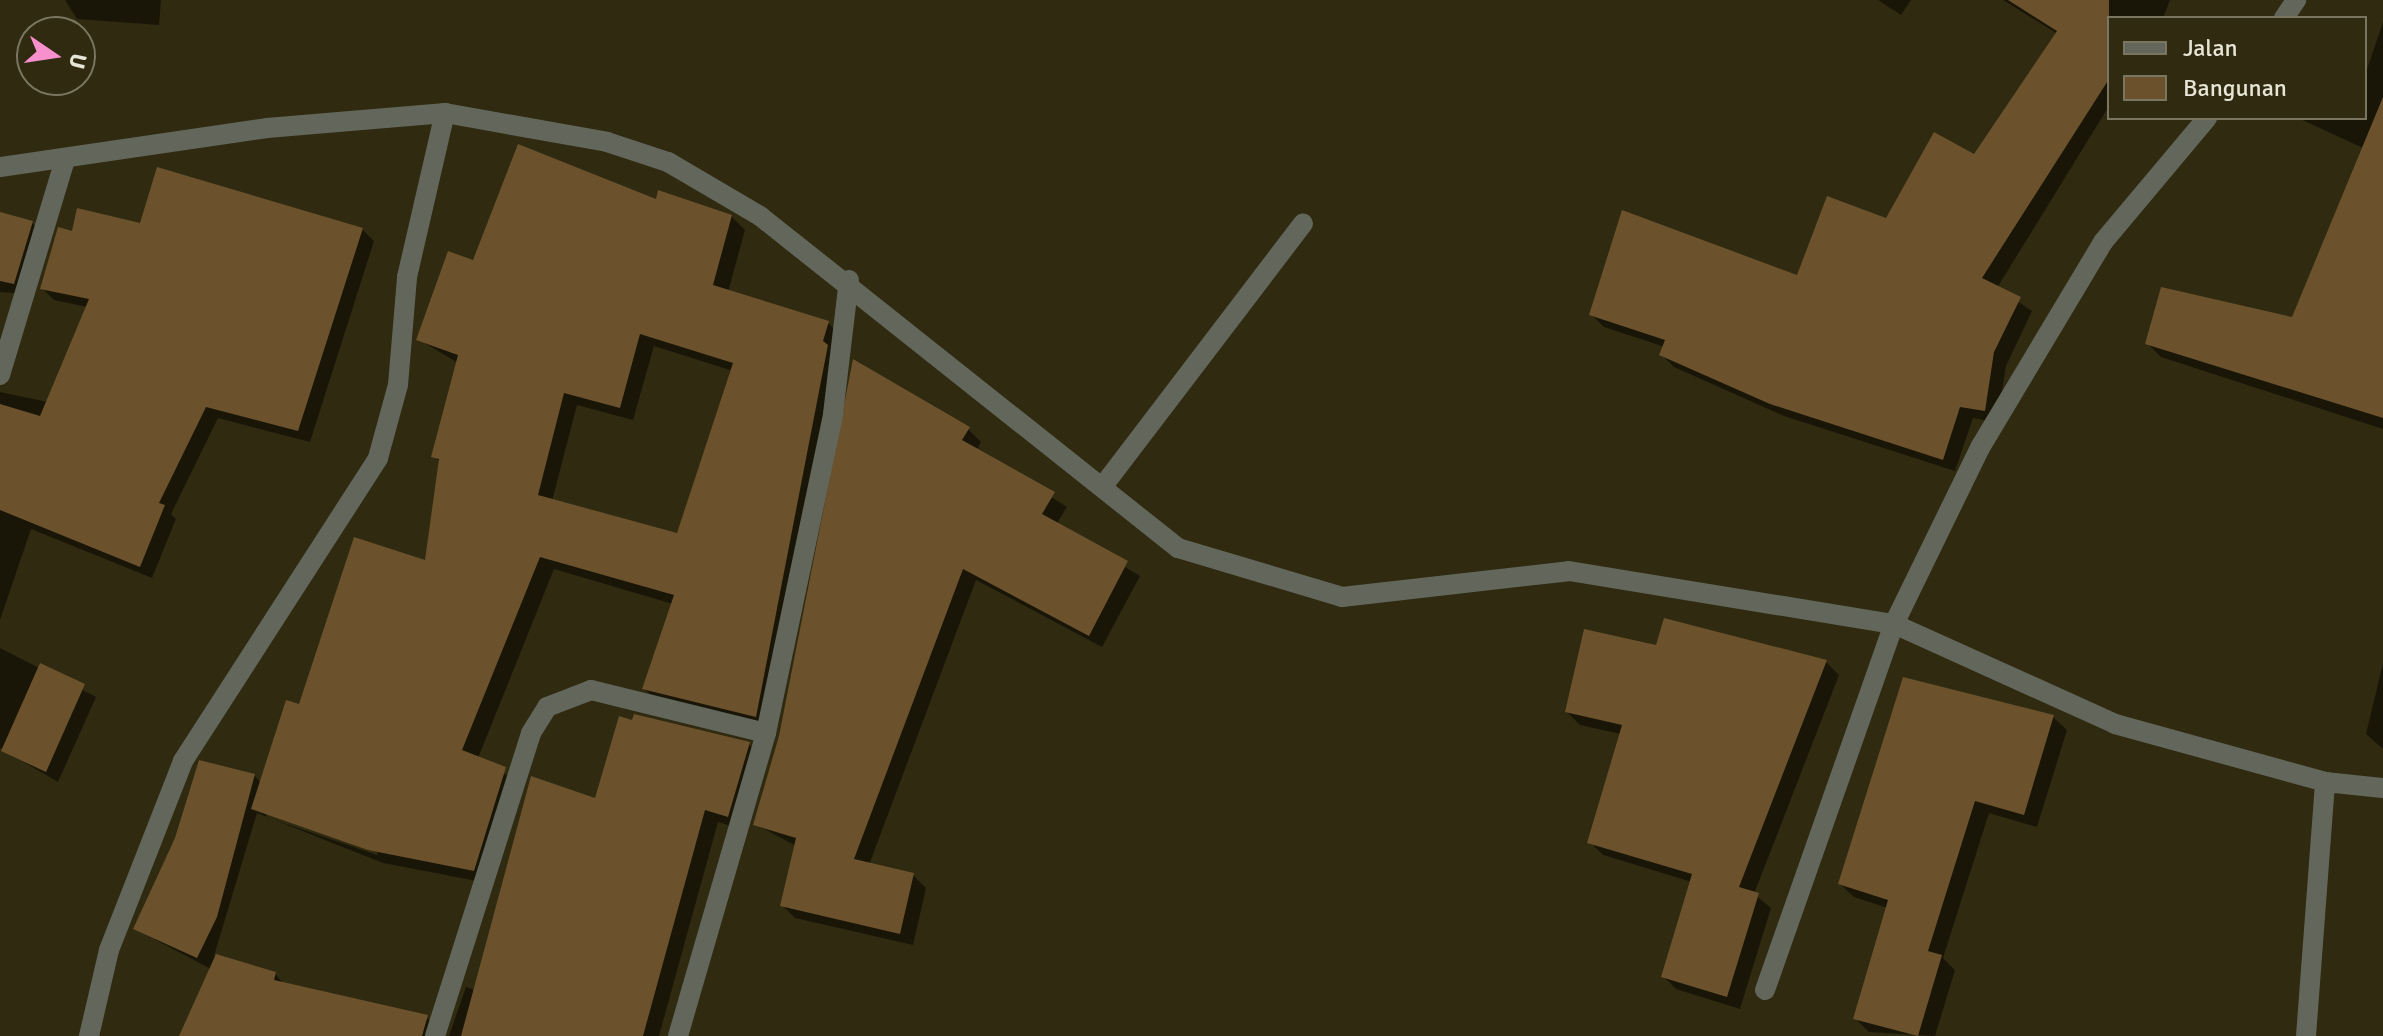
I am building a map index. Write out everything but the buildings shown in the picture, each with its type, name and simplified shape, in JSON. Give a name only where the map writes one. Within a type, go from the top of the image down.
[{"type":"street","points":[[89,1036],[109,950],[183,761],[378,458],[398,385],[407,277],[445,113]]},
{"type":"street","points":[[0,167],[64,163],[267,128],[445,113],[607,142],[668,162],[849,280],[1103,486],[1134,520],[1178,548],[1342,597],[1569,571],[1894,624],[2115,724],[2325,782],[2383,788]]},
{"type":"street","points":[[1765,990],[1894,624],[1981,446],[2103,242],[2205,120]]},
{"type":"street","points":[[0,375],[64,163]]},
{"type":"street","points":[[1103,486],[1303,223]]},
{"type":"street","points":[[678,1036],[766,733],[833,414],[849,280]]},
{"type":"street","points":[[435,1036],[531,733],[547,707],[591,690],[766,733]]},
{"type":"street","points":[[2306,1036],[2325,782]]}]
